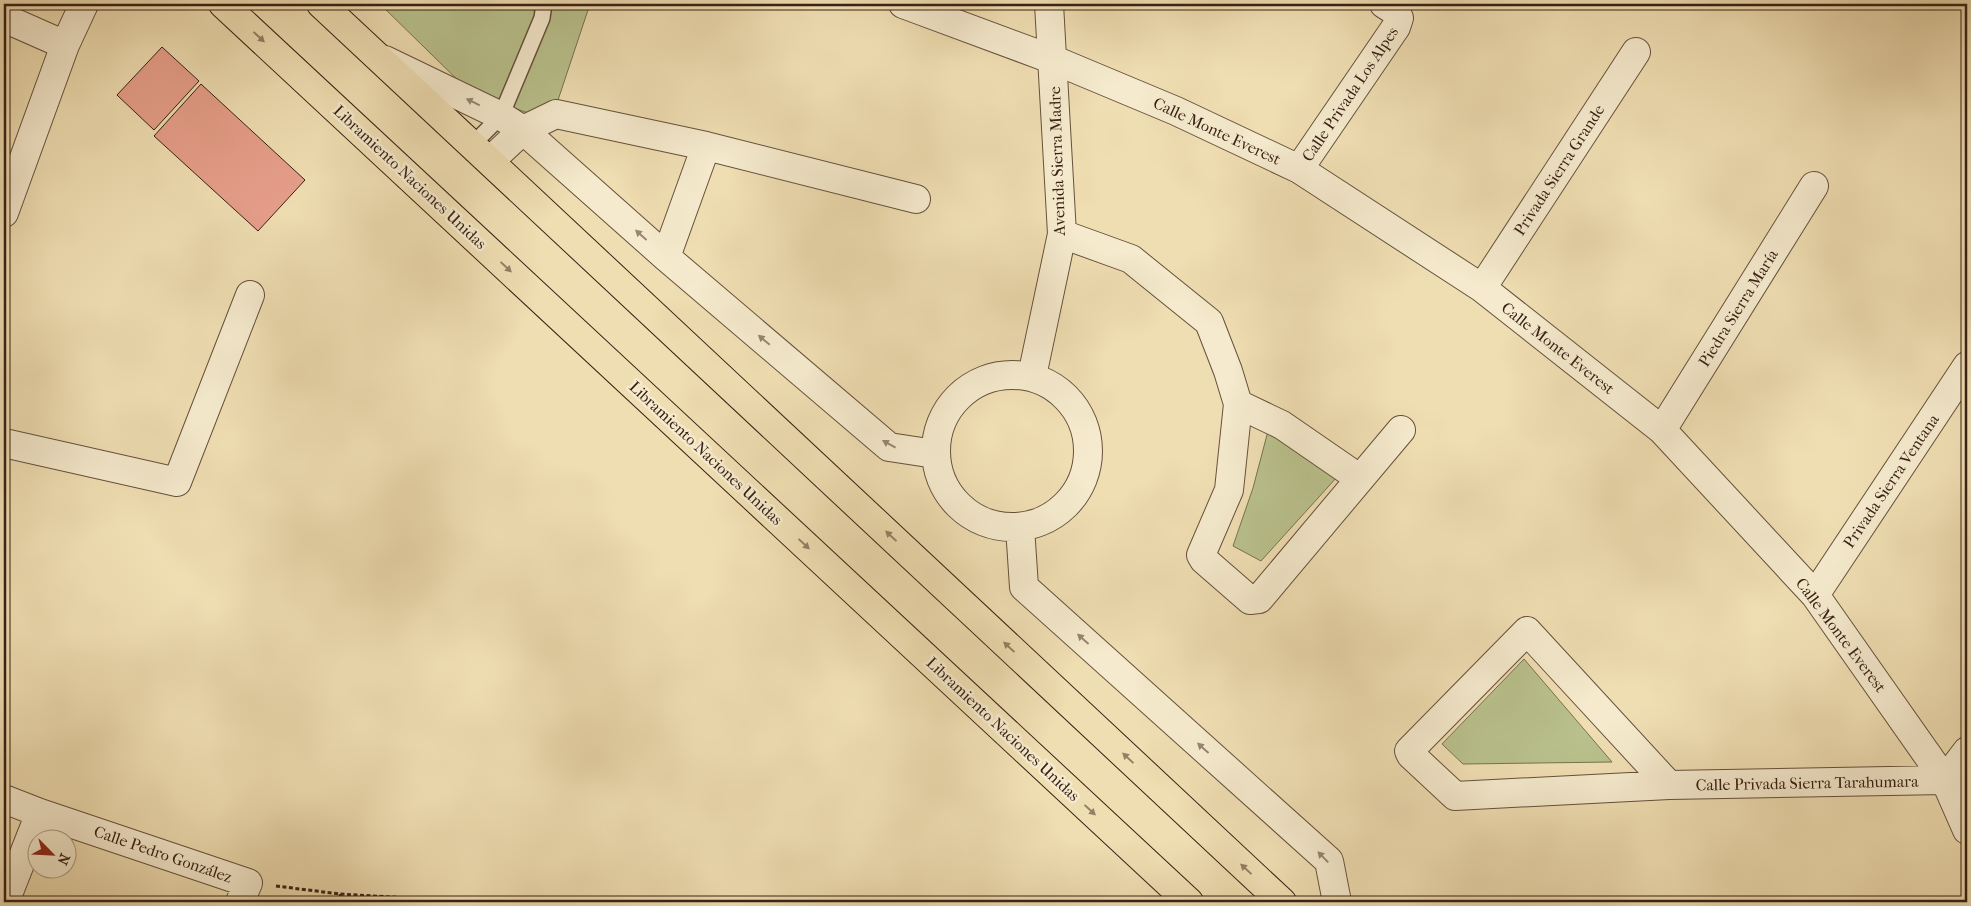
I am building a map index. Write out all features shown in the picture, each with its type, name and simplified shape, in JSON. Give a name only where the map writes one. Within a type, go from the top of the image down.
[{"type":"highway","name":"Libramiento Naciones Unidas","points":[[223,4],[1189,902]]},
{"type":"highway","points":[[321,4],[1282,902]]},
{"type":"street","points":[[4,213],[65,45],[84,4]]},
{"type":"street","name":"Calle Monte Everest","points":[[903,4],[1054,60],[1176,112],[1299,169],[1482,288],[1662,430],[1815,595],[1945,780],[1967,830]]},
{"type":"street","name":"Avenida Sierra Madre","points":[[1032,376],[1062,234],[1054,60],[1049,4]]},
{"type":"street","name":"Calle Privada Los Alpes","points":[[1299,169],[1396,27],[1392,11]]},
{"type":"street","points":[[4,18],[65,45]]},
{"type":"street","name":"Privada Sierra Grande","points":[[1482,288],[1636,52]]},
{"type":"street","points":[[380,58],[512,123],[666,257],[890,447],[936,454]]},
{"type":"street","points":[[481,152],[512,123],[556,114],[706,146],[916,199]]},
{"type":"street","points":[[666,257],[706,146]]},
{"type":"street","name":"Piedra Sierra María","points":[[1662,430],[1814,186]]},
{"type":"street","points":[[1062,234],[1131,259],[1209,322],[1228,371],[1238,404],[1229,490],[1201,555],[1204,560],[1250,600],[1259,599],[1401,430]]},
{"type":"street","points":[[4,443],[176,482],[250,294]]},
{"type":"street","name":"Privada Sierra Ventana","points":[[1815,595],[1967,366]]},
{"type":"street","points":[[996,376],[1032,376],[1057,389],[1075,408],[1086,433],[1088,459],[1080,484],[1067,503],[1046,519],[1020,527],[994,526],[969,515],[950,496],[938,473],[936,454],[939,428],[952,404],[971,386],[996,376]]},
{"type":"street","points":[[1238,404],[1282,425],[1356,476],[1358,480]]},
{"type":"street","points":[[1020,527],[1024,587],[1329,861],[1337,902]]},
{"type":"street","name":"Calle Privada Sierra Tarahumara","points":[[1669,785],[1527,631],[1409,751],[1455,796],[1669,785],[1945,780]]},
{"type":"street","points":[[1945,780],[1967,751]]},
{"type":"street","name":"Calle Pedro González","points":[[4,798],[244,893]]},
{"type":"street","points":[[4,902],[40,813]]},
{"type":"lane","points":[[512,123],[542,18],[544,4]]},
{"type":"path","name":"Calle Pedro González","points":[[244,893],[340,894],[477,902]]},
{"type":"path","points":[[340,894],[342,902]]},
{"type":"green space","points":[[380,4],[590,4],[551,121],[471,93]]},
{"type":"green space","points":[[1268,431],[1337,477],[1261,561],[1233,546],[1253,488]]},
{"type":"green space","points":[[1524,659],[1612,762],[1463,764],[1442,744]]},
{"type":"building","points":[[162,47],[199,81],[154,130],[117,95]]},
{"type":"building","points":[[201,84],[305,180],[258,231],[154,136]]}]
